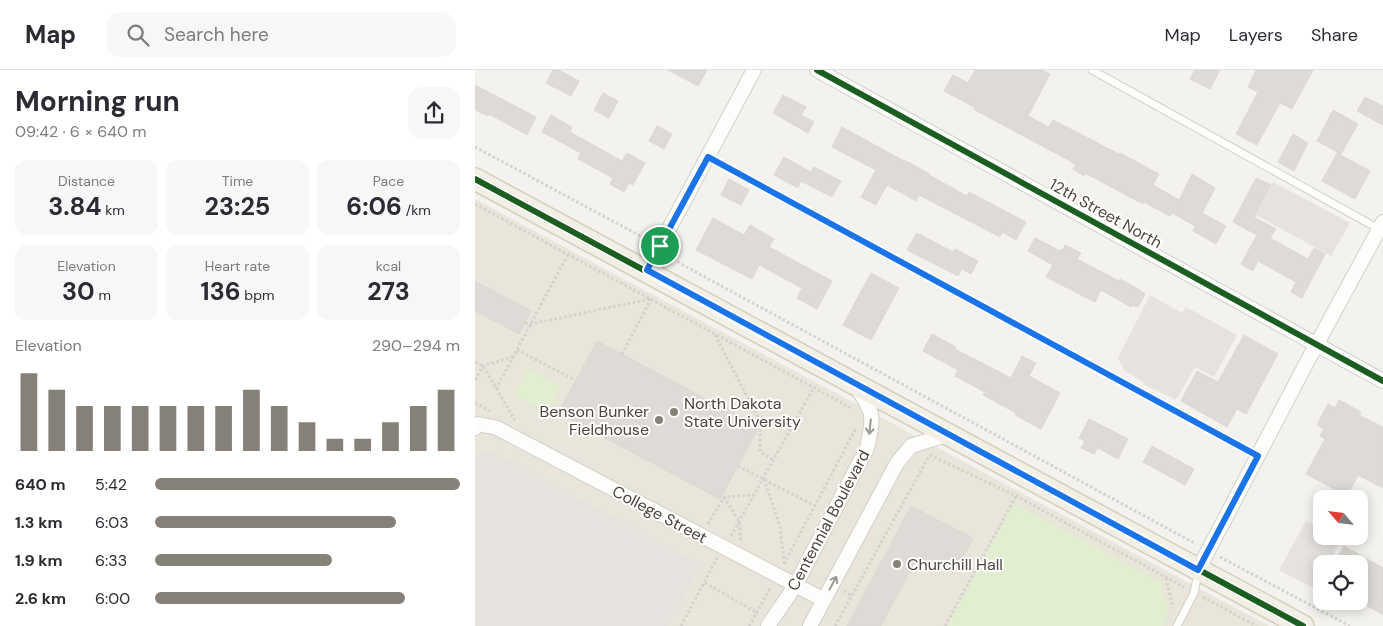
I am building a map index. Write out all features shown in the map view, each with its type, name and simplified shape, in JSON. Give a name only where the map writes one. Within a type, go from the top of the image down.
[{"type":"main road","points":[[475,179],[647,270],[1300,625]]},
{"type":"street","points":[[647,270],[754,70]]},
{"type":"street","name":"12th Street North","points":[[817,70],[1383,381]]},
{"type":"street","points":[[1198,570],[1317,344],[1382,227]]},
{"type":"street","name":"Centennial Boulevard","points":[[768,626],[795,586],[867,448],[871,426],[870,410],[854,383]]},
{"type":"street","name":"College Street","points":[[476,425],[497,428],[724,548],[781,570],[795,586],[824,600]]},
{"type":"street","points":[[810,626],[897,463],[911,446],[949,434]]},
{"type":"lane","points":[[1092,70],[1382,227]]},
{"type":"lane","points":[[708,157],[1258,456]]},
{"type":"lane","points":[[1177,626],[1194,593],[1198,570]]},
{"type":"path","points":[[475,147],[660,246],[681,264],[1350,626]]},
{"type":"path","points":[[475,362],[483,366],[496,390],[568,254]]},
{"type":"path","points":[[525,323],[531,324],[651,299],[622,354]]},
{"type":"path","points":[[714,333],[759,421],[760,452],[774,460]]},
{"type":"path","points":[[517,350],[575,380]]},
{"type":"path","points":[[475,380],[483,366],[513,356]]},
{"type":"path","points":[[682,626],[813,387]]},
{"type":"path","points":[[749,626],[858,425]]},
{"type":"path","points":[[835,626],[929,455]]},
{"type":"path","points":[[738,466],[815,506]]},
{"type":"path","points":[[763,479],[780,527],[781,570]]},
{"type":"path","points":[[724,497],[754,495]]},
{"type":"path","points":[[945,626],[1016,496]]},
{"type":"path","points":[[724,497],[739,521],[741,543]]},
{"type":"path","points":[[707,525],[724,497]]},
{"type":"path","points":[[1166,577],[1171,592],[1173,610]]},
{"type":"path","points":[[705,582],[757,612]]},
{"type":"shaded area","points":[[1273,182],[1350,223],[1331,256],[1256,215]]},
{"type":"shaded area","name":"North Dakota State University","points":[[475,199],[1269,626],[475,626]]},
{"type":"shaded area","points":[[1150,295],[1182,313],[1186,307],[1237,335],[1214,377],[1195,367],[1176,400],[1143,384],[1144,382],[1125,371],[1118,358]]},
{"type":"shaded area","points":[[490,451],[700,564],[667,626],[475,626],[475,459],[478,453]]},
{"type":"shaded area","points":[[1306,521],[1313,525],[1313,545],[1338,545],[1333,555],[1313,555],[1313,588],[1279,570]]},
{"type":"green space","points":[[528,369],[561,387],[547,413],[514,395]]},
{"type":"green space","points":[[1014,503],[1160,582],[1169,610],[1163,626],[949,626]]},
{"type":"building","points":[[553,70],[559,70],[579,81],[571,96],[546,83]]},
{"type":"building","points":[[668,70],[707,70],[698,86]]},
{"type":"building","points":[[975,70],[1042,70],[1050,74],[1028,116],[1049,127],[1053,120],[1159,174],[1153,185],[1179,200],[1192,174],[1215,188],[1202,213],[1226,226],[1216,244],[1193,231],[1195,226],[1172,213],[1170,216],[1085,173],[1084,176],[1073,169],[1076,165],[1070,161],[975,110],[974,107],[944,91],[953,75],[968,83]]},
{"type":"building","points":[[1195,70],[1220,70],[1210,89],[1190,79]]},
{"type":"building","points":[[1256,70],[1313,70],[1292,109],[1280,103],[1257,145],[1236,134],[1258,92],[1248,87]]},
{"type":"building","points":[[475,85],[536,117],[527,135],[489,114],[488,116],[475,110]]},
{"type":"building","points":[[603,93],[618,101],[609,118],[594,110]]},
{"type":"building","points":[[783,95],[806,107],[801,115],[814,122],[808,133],[773,113]]},
{"type":"building","points":[[1365,97],[1383,106],[1383,125],[1357,111]]},
{"type":"building","points":[[1333,110],[1358,124],[1341,154],[1317,141]]},
{"type":"building","points":[[551,115],[572,127],[570,132],[622,161],[627,153],[645,163],[633,185],[629,183],[624,192],[610,184],[613,178],[578,159],[581,153],[542,132]]},
{"type":"building","points":[[657,126],[672,134],[664,149],[649,141]]},
{"type":"building","points":[[842,127],[967,196],[969,192],[1026,222],[1016,240],[1002,232],[1000,237],[919,195],[916,201],[887,185],[876,205],[861,197],[876,170],[832,147]]},
{"type":"building","points":[[1293,134],[1308,143],[1294,171],[1278,162]]},
{"type":"building","points":[[1337,153],[1370,171],[1355,199],[1322,181]]},
{"type":"building","points":[[784,157],[811,172],[814,167],[841,181],[832,197],[801,181],[798,188],[774,175]]},
{"type":"building","points":[[1256,178],[1271,185],[1254,217],[1276,229],[1270,238],[1308,259],[1314,248],[1325,254],[1302,298],[1291,292],[1296,282],[1258,261],[1253,271],[1241,264],[1257,235],[1233,222]]},
{"type":"building","points":[[729,179],[749,190],[741,205],[721,195]]},
{"type":"building","points":[[713,218],[744,235],[750,225],[774,239],[769,247],[832,281],[817,309],[797,298],[802,288],[759,265],[752,279],[696,250]]},
{"type":"building","points":[[917,233],[953,252],[955,249],[978,261],[971,274],[962,269],[958,276],[907,250]]},
{"type":"building","points":[[1035,238],[1060,251],[1061,249],[1063,250],[1065,245],[1081,253],[1077,259],[1140,290],[1145,294],[1138,307],[1133,305],[1131,307],[1101,290],[1095,302],[1046,277],[1053,265],[1028,251]]},
{"type":"building","points":[[871,273],[899,288],[871,340],[843,325]]},
{"type":"building","points":[[475,281],[531,311],[519,334],[475,311]]},
{"type":"building","points":[[932,334],[956,347],[955,349],[1011,378],[1022,356],[1036,363],[1029,376],[1060,393],[1041,429],[983,395],[985,392],[955,376],[958,370],[923,351]]},
{"type":"building","points":[[1244,335],[1278,354],[1246,414],[1237,409],[1227,427],[1181,401],[1197,371],[1218,382]]},
{"type":"building","name":"Benson Bunker Fieldhouse","points":[[597,341],[759,427],[720,499],[558,413]]},
{"type":"building","points":[[1339,400],[1361,412],[1359,415],[1383,427],[1383,488],[1358,475],[1350,490],[1336,490],[1306,474],[1325,439],[1320,436],[1324,429],[1317,425],[1328,404],[1335,408]]},
{"type":"building","points":[[1089,419],[1128,439],[1118,459],[1098,448],[1094,454],[1081,448],[1085,441],[1079,438]]},
{"type":"building","points":[[1152,446],[1194,469],[1185,485],[1143,462]]},
{"type":"building","name":"Churchill Hall","points":[[911,506],[973,538],[954,574],[918,555],[881,626],[847,626]]},
{"type":"building","points":[[1344,546],[1360,555],[1339,555]]},
{"type":"building","points":[[1368,560],[1383,568],[1383,615],[1368,606]]},
{"type":"cycle path","points":[[817,70],[1383,381]]},
{"type":"cycle path","points":[[475,179],[1303,626]]},
{"type":"place","name":"North Dakota State University","points":[[674,412]]},
{"type":"place","name":"Benson Bunker Fieldhouse","points":[[659,420]]},
{"type":"place","name":"Churchill Hall","points":[[897,564]]},
{"type":"route","points":[[708,157],[1258,456],[1198,570],[647,270],[660,246],[708,157]]}]
